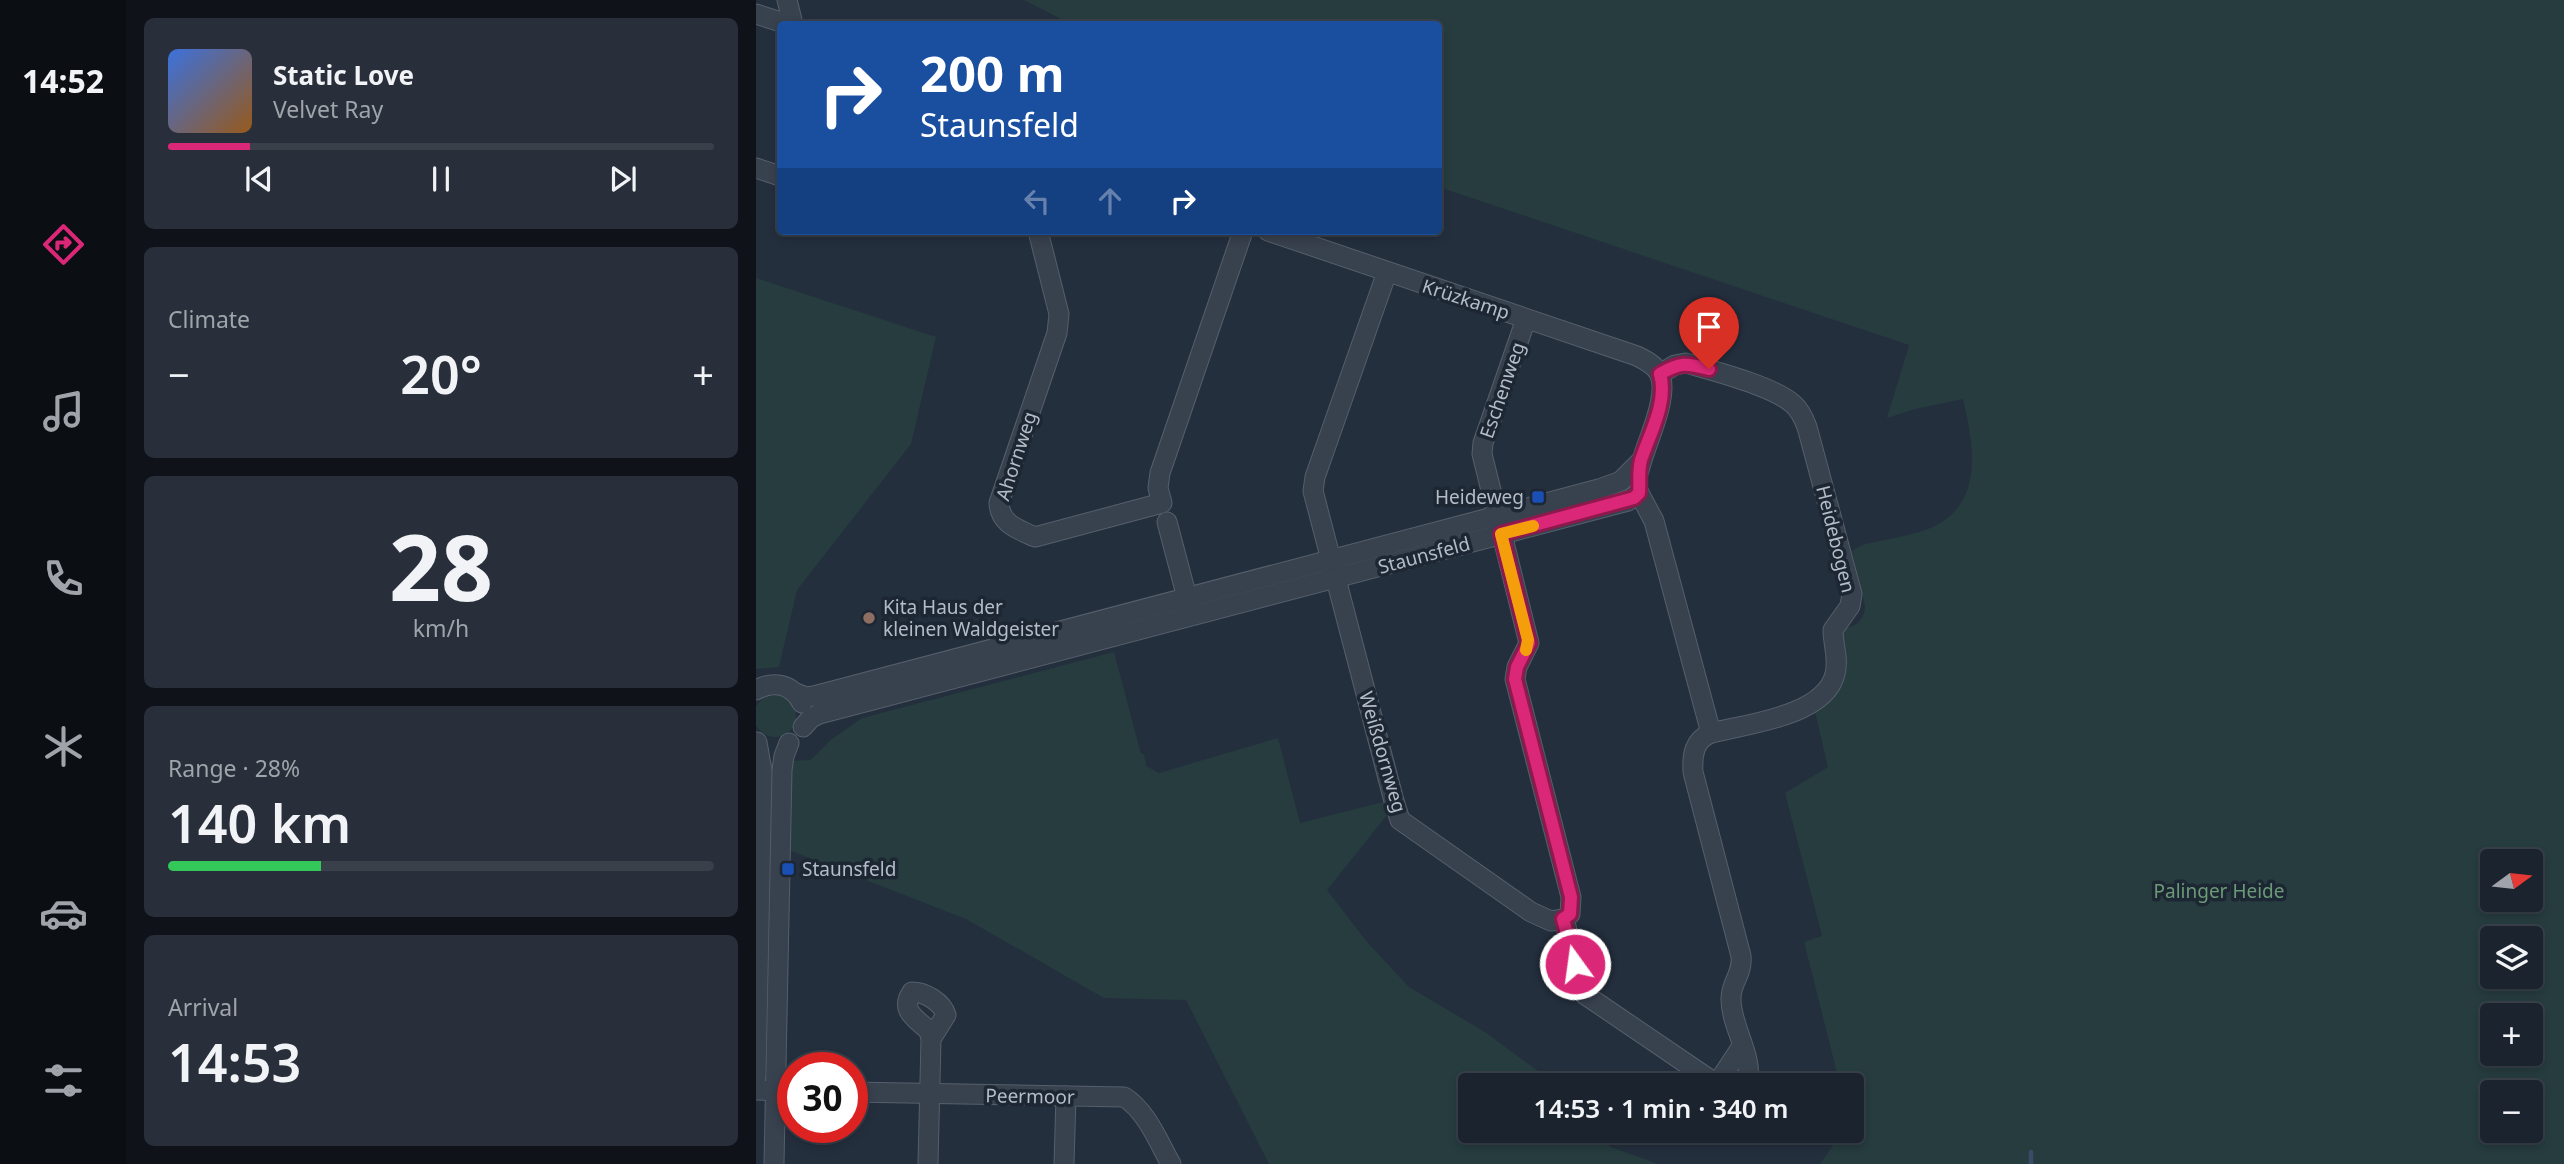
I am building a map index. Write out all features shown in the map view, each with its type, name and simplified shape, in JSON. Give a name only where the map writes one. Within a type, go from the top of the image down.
[{"type":"street","points":[[787,0],[792,21]]},
{"type":"street","points":[[756,14],[778,21]]},
{"type":"street","points":[[756,168],[777,175]]},
{"type":"street","name":"Ahornweg","points":[[1039,235],[1059,314],[1057,333],[999,503],[999,512],[1012,526],[1035,537],[1164,512]]},
{"type":"street","points":[[1189,606],[1158,488],[1160,473],[1242,235]]},
{"type":"street","name":"Krüzkamp","points":[[1280,235],[1637,356],[1660,374]]},
{"type":"street","name":"Weißdornweg","points":[[1387,272],[1313,484],[1394,801],[1400,820],[1531,912],[1551,921],[1563,919]]},
{"type":"street","name":"Eschenweg","points":[[1527,319],[1483,443],[1483,464],[1529,643],[1517,667],[1515,679],[1571,897],[1570,914],[1563,919],[1584,993],[1700,1073]]},
{"type":"street","name":"Heidebogen","points":[[1660,374],[1675,365],[1686,363],[1709,369],[1775,393],[1792,403],[1801,413],[1808,427],[1852,594],[1850,606],[1833,630],[1837,657],[1835,676],[1814,702],[1796,711],[1711,733]]},
{"type":"street","points":[[1660,374],[1663,384],[1661,399],[1641,461],[1639,493],[1654,521],[1711,733],[1703,736],[1696,746],[1692,757],[1693,772],[1741,956],[1742,967],[1731,996],[1749,1073]]},
{"type":"street","name":"Staunsfeld","points":[[1498,525],[1614,484],[1625,478],[1641,461]]},
{"type":"street","name":"Staunsfeld","points":[[756,690],[778,684],[806,697],[814,696],[1189,606],[1498,525],[1628,501],[1639,493]]},
{"type":"street","name":"Staunsfeld","points":[[789,743],[811,718],[819,714],[1189,606]]},
{"type":"street","points":[[796,693],[804,707],[803,727]]},
{"type":"street","points":[[774,1164],[775,1090],[765,936],[762,771],[756,741],[775,747],[789,743]]},
{"type":"street","points":[[756,1077],[765,936],[782,770],[789,743]]},
{"type":"street","points":[[928,1164],[931,1039]]},
{"type":"street","points":[[1725,1073],[1742,1046]]},
{"type":"street","name":"Peermoor","points":[[868,1092],[1124,1097],[1130,1100],[1143,1116],[1171,1164]]},
{"type":"street","points":[[1064,1164],[1066,1096]]},
{"type":"green space","name":"Palinger Heide","points":[[1024,0],[2564,0],[2564,1164],[1820,1164],[1835,1143],[1864,1143],[1864,1073],[1837,1073],[1804,942],[1822,936],[1785,793],[1828,767],[1815,712],[1835,694],[1843,677],[1840,630],[1858,623],[1865,606],[1852,551],[1862,545],[1909,535],[1935,526],[1951,515],[1962,502],[1972,469],[1970,433],[1963,399],[1887,418],[1909,345],[1442,188],[1442,21],[1064,21]]},
{"type":"green space","points":[[756,278],[936,337],[911,444],[797,590],[779,667],[756,669]]},
{"type":"green space","points":[[1114,652],[1141,754],[1144,754],[1146,766],[1159,773],[1278,738],[1300,823],[1383,802],[1387,815],[1327,890],[1367,942],[1409,987],[1485,1032],[1539,1073],[1458,1073],[1458,1143],[1606,1143],[1658,1164],[1269,1164],[1186,1000],[1104,998],[966,919],[776,845],[774,912],[765,911],[756,759],[774,762],[811,760],[832,739],[862,718]]},
{"type":"green space","points":[[767,696],[783,696],[795,708],[795,724],[783,736],[767,736],[756,725],[756,707]]},
{"type":"waterway","points":[[2031,1152],[2031,1164]]},
{"type":"slow traffic","points":[[1526,650],[1529,643],[1501,534],[1533,526]]},
{"type":"place","name":"Heideweg","points":[[1538,497]]},
{"type":"place","name":"Kita Haus der kleinen Waldgeister","points":[[869,618]]},
{"type":"place","name":"Staunsfeld","points":[[788,869]]},
{"type":"route","points":[[1575,964],[1563,919],[1570,914],[1571,897],[1515,679],[1517,667],[1529,643],[1501,534],[1634,498],[1639,493],[1641,461],[1661,399],[1663,384],[1660,374],[1675,365],[1686,363],[1709,369]]}]
